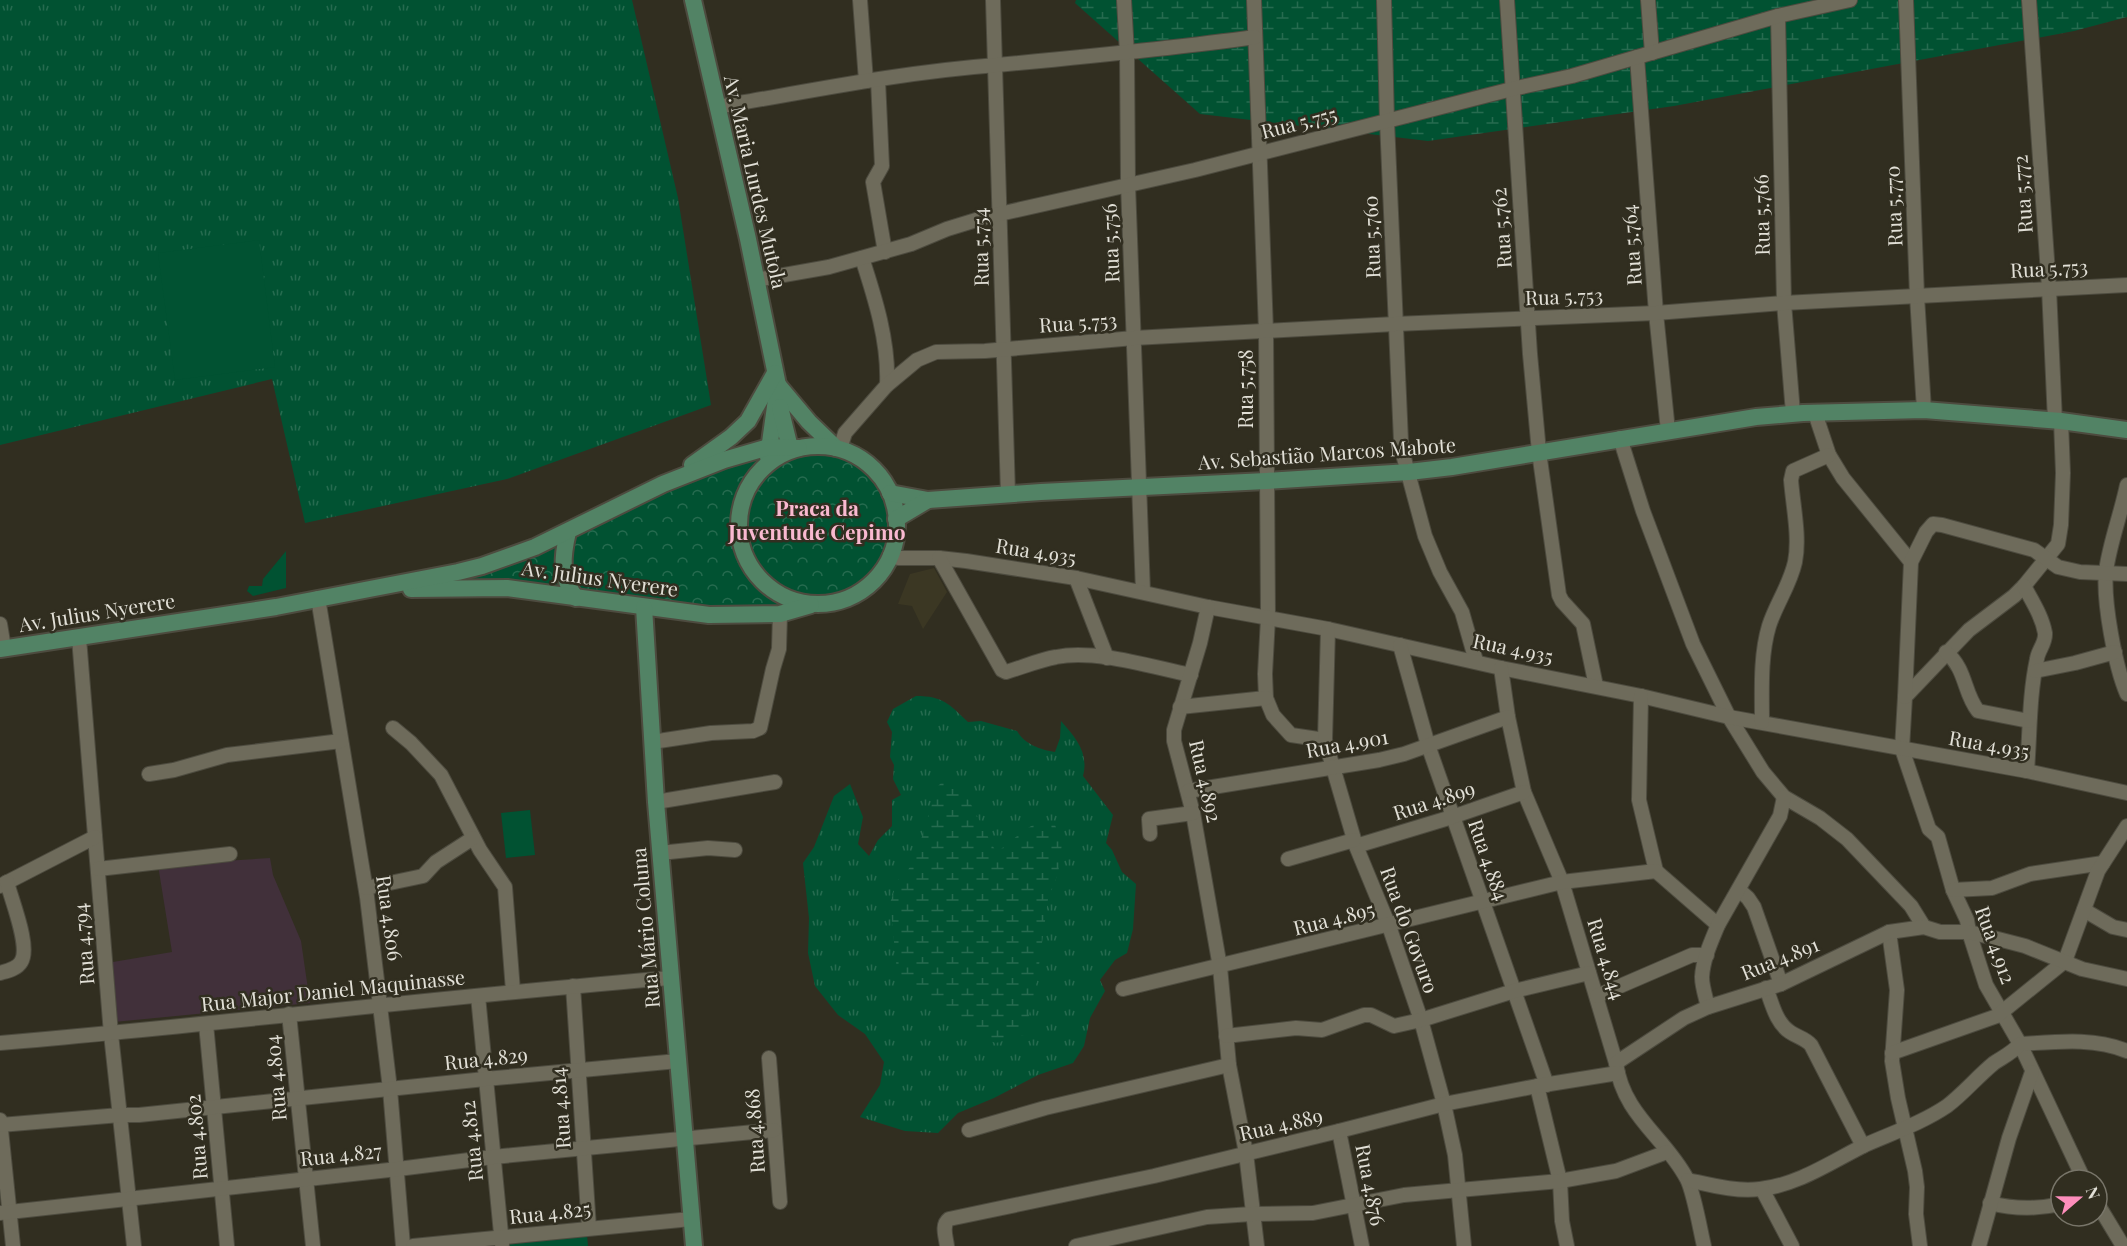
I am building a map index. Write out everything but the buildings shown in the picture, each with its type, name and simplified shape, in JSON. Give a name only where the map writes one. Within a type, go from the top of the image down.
[{"type":"main road","points":[[687,0],[794,448]]},
{"type":"main road","name":"Av. Maria Lurdes Mutola","points":[[693,0],[777,379]]},
{"type":"main road","points":[[777,379],[809,422],[838,448],[870,466],[890,493],[896,527],[890,555],[880,573],[865,588],[847,598],[821,603],[799,601],[784,596],[767,585],[754,571],[744,553],[740,534],[740,514],[744,495],[768,456],[777,379]]},
{"type":"main road","points":[[658,487],[735,434],[777,379]]},
{"type":"main road","name":"Av. Sebastião Marcos Mabote","points":[[890,493],[928,500],[1408,472],[1452,467],[1668,430],[1792,413],[1924,410],[2058,421],[2127,430]]},
{"type":"main road","points":[[768,456],[794,448],[811,446],[838,448]]},
{"type":"main road","name":"Av. Julius Nyerere","points":[[2,649],[378,589],[482,566],[535,547],[658,487],[724,460],[768,456]]},
{"type":"main road","name":"Av. Sebastião Marcos Mabote","points":[[896,527],[928,500]]},
{"type":"main road","points":[[568,532],[562,562],[569,589],[576,598]]},
{"type":"main road","name":"Av. Julius Nyerere","points":[[378,589],[507,588],[644,611],[709,615],[780,614],[821,603]]},
{"type":"main road","name":"Rua Mário Coluna","points":[[644,611],[660,853],[694,1246]]},
{"type":"street","points":[[860,0],[882,166],[873,182],[885,252]]},
{"type":"street","name":"Rua 5.754","points":[[993,0],[1008,494]]},
{"type":"street","name":"Rua 5.756","points":[[1124,0],[1127,54],[1128,184],[1143,592]]},
{"type":"street","name":"Rua 5.758","points":[[1254,0],[1266,331],[1268,618],[1264,674],[1266,698],[1273,716],[1291,735],[1325,740]]},
{"type":"street","name":"Rua 5.760","points":[[1384,0],[1401,441],[1425,536],[1440,572],[1462,612],[1476,661]]},
{"type":"street","name":"Rua 5.762","points":[[1507,0],[1539,452],[1559,595],[1583,624],[1596,686]]},
{"type":"street","points":[[1648,0],[1652,53]]},
{"type":"street","name":"Rua 5.755","points":[[756,280],[829,267],[885,252],[967,222],[1195,170],[1512,89],[1572,76],[1778,16],[1850,0]]},
{"type":"street","name":"Rua 5.770","points":[[1906,0],[1917,296],[1924,410]]},
{"type":"street","name":"Rua 5.772","points":[[1905,697],[1969,630],[2024,586],[2058,544],[2063,473],[2029,0]]},
{"type":"street","name":"Rua 5.766","points":[[1778,16],[1784,303],[1792,413]]},
{"type":"street","points":[[717,107],[872,80],[996,64],[1127,54],[1255,37]]},
{"type":"street","name":"Rua 5.764","points":[[1637,57],[1656,313],[1668,430]]},
{"type":"street","points":[[862,258],[873,292],[880,326],[887,385]]},
{"type":"street","name":"Rua 5.753","points":[[838,448],[845,433],[887,385],[925,355],[936,352],[1134,338],[1656,313],[1784,303],[2127,285]]},
{"type":"street","points":[[1815,413],[1829,455],[1843,478],[1911,562]]},
{"type":"street","points":[[1620,438],[1643,511],[1693,644],[1730,717],[1763,772],[1784,797],[1820,818],[1847,839],[1911,906],[1924,927]]},
{"type":"street","points":[[1762,722],[1762,685],[1768,629],[1787,585],[1796,555],[1791,480],[1793,471],[1829,455]]},
{"type":"street","points":[[2127,485],[2106,573],[2106,593],[2115,652],[2127,694]]},
{"type":"street","points":[[1902,749],[1911,562],[1930,526],[1937,524],[2034,550],[2058,567],[2080,572],[2127,574]]},
{"type":"street","name":"Rua 4.935","points":[[890,555],[898,558],[939,558],[1076,579],[1208,607],[1328,628],[1730,717],[2027,771],[2127,793]]},
{"type":"street","points":[[939,558],[1002,670],[1006,672],[1056,657],[1080,654],[1191,675]]},
{"type":"street","points":[[1076,579],[1107,658]]},
{"type":"street","points":[[2024,586],[2045,634],[2045,640],[2037,659],[2029,721],[2031,735],[2027,771]]},
{"type":"street","name":"Rua 4.806","points":[[318,598],[366,888],[390,1089],[403,1246]]},
{"type":"street","name":"Rua 4.892","points":[[1208,607],[1174,730],[1174,741],[1193,813],[1220,967],[1229,1065],[1246,1153],[1257,1246]]},
{"type":"street","points":[[652,742],[753,731],[760,728],[772,669],[779,649],[780,614]]},
{"type":"street","points":[[0,624],[2,649]]},
{"type":"street","name":"Rua do Govuro","points":[[1328,628],[1325,740],[1355,843],[1389,926],[1421,1020],[1455,1155],[1464,1246]]},
{"type":"street","name":"Rua 4.794","points":[[80,638],[111,1034],[134,1246]]},
{"type":"street","name":"Rua 4.884","points":[[1400,645],[1428,745],[1514,991],[1542,1085],[1560,1181],[1562,1221],[1567,1246]]},
{"type":"street","points":[[1946,652],[1963,672],[1978,711],[2029,721]]},
{"type":"street","points":[[2036,671],[2115,652]]},
{"type":"street","name":"Rua 4.844","points":[[1501,668],[1508,717],[1524,792],[1562,882],[1581,939],[1588,973],[1597,996],[1617,1068],[1635,1112],[1688,1180],[1704,1246]]},
{"type":"street","points":[[1641,696],[1639,800],[1656,871],[1718,925]]},
{"type":"street","points":[[1180,707],[1266,698]]},
{"type":"street","name":"Rua 4.901","points":[[1188,791],[1387,758],[1508,717]]},
{"type":"street","points":[[393,728],[411,743],[441,776],[473,838],[505,887],[513,991]]},
{"type":"street","points":[[149,774],[174,770],[227,755],[341,741]]},
{"type":"street","name":"Rua 4.912","points":[[1902,749],[1929,829],[1938,837],[1953,890],[1967,920],[1986,985],[2020,1044],[2078,1168]]},
{"type":"street","points":[[656,802],[775,782]]},
{"type":"street","name":"Rua 4.899","points":[[1288,859],[1452,817],[1524,792]]},
{"type":"street","points":[[1708,1007],[1702,979],[1707,955],[1718,925],[1780,816],[1784,797]]},
{"type":"street","points":[[1150,834],[1149,819],[1193,813]]},
{"type":"street","points":[[1892,1053],[1997,1016],[2065,961],[2098,871],[2127,826]]},
{"type":"street","points":[[0,973],[16,967],[21,962],[25,948],[3,884],[95,837]]},
{"type":"street","points":[[366,888],[423,876],[436,862],[473,838]]},
{"type":"street","points":[[660,853],[708,848],[735,850]]},
{"type":"street","points":[[98,869],[230,854]]},
{"type":"street","points":[[1953,890],[1992,888],[2030,874],[2103,863]]},
{"type":"street","name":"Rua 4.895","points":[[1123,989],[1562,882],[1656,871]]},
{"type":"street","points":[[1739,890],[1754,907],[1781,984]]},
{"type":"street","points":[[2084,910],[2113,927],[2127,930]]},
{"type":"street","name":"Rua 4.891","points":[[1617,1068],[1684,1018],[1708,1007],[1781,984],[1889,932],[1924,927],[1940,932],[1969,932],[2025,946],[2082,969],[2127,979]]},
{"type":"street","points":[[1889,932],[1897,990],[1892,1053],[1898,1098],[1917,1187],[1916,1214],[1920,1246]]},
{"type":"street","points":[[1597,996],[1692,955],[1707,955]]},
{"type":"street","points":[[1226,1036],[1296,1028],[1322,1030],[1364,1015],[1371,1015],[1394,1026],[1421,1020],[1514,991],[1588,973]]},
{"type":"street","name":"Rua Major Daniel Maquinasse","points":[[0,1043],[111,1034],[513,991],[671,978]]},
{"type":"street","name":"Rua 4.814","points":[[573,986],[589,1228]]},
{"type":"street","points":[[1767,988],[1779,1021],[1791,1034],[1807,1040],[1811,1045],[1863,1146]]},
{"type":"street","name":"Rua 4.812","points":[[478,996],[502,1242]]},
{"type":"street","name":"Rua 4.804","points":[[289,1014],[313,1246]]},
{"type":"street","name":"Rua 4.802","points":[[206,1024],[227,1246]]},
{"type":"street","points":[[1688,1180],[1742,1190],[1762,1189],[1822,1168],[1863,1146],[1935,1113],[1962,1094],[1995,1063],[2014,1051],[2020,1044],[2060,1041],[2098,1042],[2127,1050]]},
{"type":"street","name":"Rua 4.868","points":[[769,1058],[780,1202]]},
{"type":"street","name":"Rua 4.829","points":[[214,1107],[678,1061]]},
{"type":"street","points":[[969,1130],[1046,1108],[1229,1065]]},
{"type":"street","name":"Rua 4.889","points":[[947,1246],[945,1223],[953,1218],[1154,1176],[1444,1104],[1617,1068]]},
{"type":"street","points":[[1979,1246],[2009,1138],[2032,1072]]},
{"type":"street","points":[[0,1125],[214,1107]]},
{"type":"street","points":[[0,1120],[4,1212],[13,1246]]},
{"type":"street","name":"Rua 4.827","points":[[4,1212],[493,1157],[774,1130]]},
{"type":"street","name":"Rua 4.876","points":[[1339,1131],[1362,1246]]},
{"type":"street","points":[[1076,1246],[1200,1218],[1312,1213],[1404,1196],[1560,1181],[1616,1171],[1667,1152]]},
{"type":"street","points":[[1762,1189],[1792,1246]]},
{"type":"street","points":[[1990,1203],[2028,1208],[2049,1205]]},
{"type":"street","name":"Rua 4.825","points":[[413,1246],[502,1242],[589,1228],[691,1218]]},
{"type":"street","points":[[2109,1223],[2123,1246]]},
{"type":"shaded area","points":[[934,568],[947,592],[923,629],[912,606],[898,604],[910,574]]},
{"type":"shaded area","points":[[270,858],[273,875],[301,941],[310,1003],[114,1022],[107,963],[172,952],[158,865]]},
{"type":"green space","points":[[0,0],[632,0],[678,198],[711,405],[507,479],[305,523],[272,379],[0,445]]},
{"type":"green space","points":[[1076,0],[2127,0],[2127,17],[2074,31],[1674,106],[1428,141],[1200,114],[1075,3]]},
{"type":"green space","points":[[259,240],[275,367],[175,380],[158,253]]},
{"type":"green space","points":[[823,446],[848,452],[859,458],[881,478],[890,494],[896,528],[893,546],[878,577],[856,594],[838,601],[790,611],[378,589],[464,576],[513,564],[571,539],[646,499],[703,474],[782,451]]},
{"type":"green space","points":[[286,551],[286,588],[253,596],[247,591],[249,586],[262,586],[263,579]]},
{"type":"green space","points":[[916,696],[939,699],[968,722],[981,721],[1017,731],[1033,746],[1055,752],[1060,738],[1061,721],[1083,753],[1083,776],[1113,815],[1106,843],[1112,850],[1122,872],[1136,884],[1133,929],[1127,953],[1115,960],[1100,980],[1105,991],[1090,1018],[1084,1046],[1073,1063],[1038,1075],[994,1098],[958,1113],[938,1133],[905,1131],[860,1117],[880,1085],[884,1062],[865,1034],[838,1015],[815,986],[808,953],[809,918],[803,863],[814,847],[834,796],[850,784],[863,817],[858,844],[869,856],[878,840],[892,826],[892,800],[901,795],[893,779],[894,765],[890,757],[892,732],[887,722],[893,709]]},
{"type":"green space","points":[[949,775],[965,793],[996,852],[1027,828],[1041,822],[1049,821],[1055,825],[1062,843],[1058,874],[1048,899],[1036,987],[1024,1035],[996,1043],[977,1037],[939,1002],[908,986],[897,971],[890,903],[898,880],[908,870],[916,856],[937,787]]},
{"type":"green space","points":[[530,810],[535,855],[506,858],[501,813]]},
{"type":"green space","points":[[587,1235],[588,1246],[508,1246],[508,1244]]},
{"type":"district","name":"Praca da Juventude Cepimo","points":[[817,521]]}]
